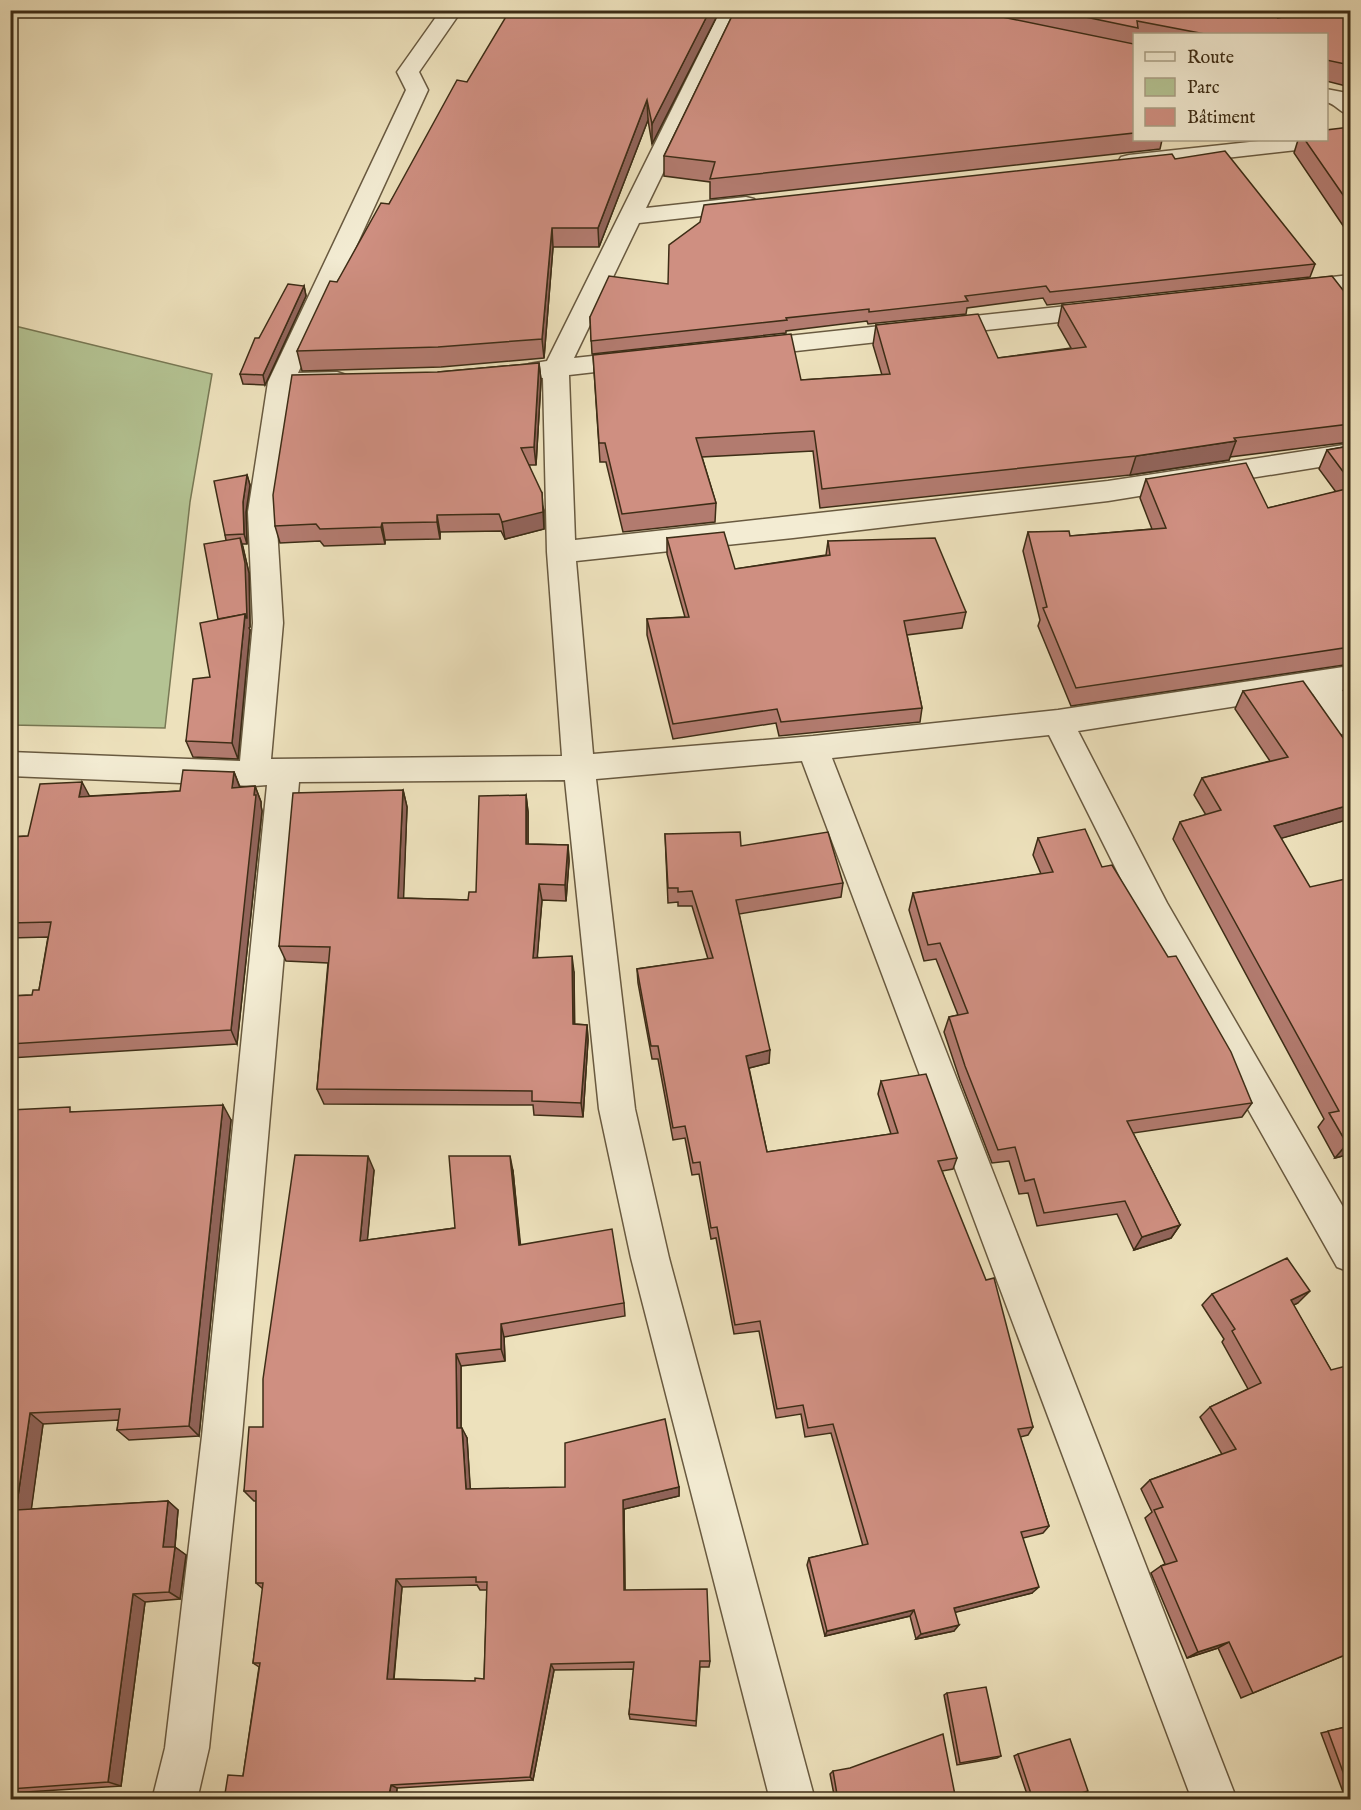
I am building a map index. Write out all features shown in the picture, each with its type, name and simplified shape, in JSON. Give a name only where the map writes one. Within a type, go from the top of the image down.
[{"type":"street","points":[[174,1800],[187,1748],[248,1174],[269,772],[268,623],[262,512],[281,382],[417,90],[408,72],[452,10]]},
{"type":"street","points":[[732,10],[556,368],[561,552],[579,768],[617,1109],[650,1258],[793,1800]]},
{"type":"street","points":[[1328,95],[1339,98],[1350,108]]},
{"type":"street","points":[[1328,139],[1350,137]]},
{"type":"street","points":[[1103,165],[1315,141]]},
{"type":"street","points":[[632,217],[762,202]]},
{"type":"street","points":[[1268,292],[1350,283]]},
{"type":"street","points":[[722,350],[1125,307]]},
{"type":"street","points":[[510,372],[663,357]]},
{"type":"street","points":[[281,382],[361,380]]},
{"type":"street","points":[[561,552],[793,528],[1096,492],[1350,453]]},
{"type":"street","points":[[10,765],[269,772],[579,768],[813,748],[1058,722],[1350,677]]},
{"type":"street","points":[[1320,681],[1350,726]]},
{"type":"street","points":[[1058,722],[1155,913],[1350,1254]]},
{"type":"street","points":[[813,748],[1215,1800]]},
{"type":"green space","points":[[11,325],[212,374],[190,502],[165,728],[11,725]]},
{"type":"building","points":[[510,10],[710,10],[652,124],[647,100],[598,228],[552,228],[542,339],[438,347],[297,351],[330,281],[337,282],[381,203],[389,204],[457,80],[467,82]]},
{"type":"building","points":[[735,10],[968,10],[1133,44],[1133,133],[710,179],[715,162],[664,156]]},
{"type":"building","points":[[1052,10],[1281,10],[1278,18],[1317,10],[1350,10],[1350,65],[1328,60],[1328,33],[1200,33],[1137,21],[1138,28]]},
{"type":"building","points":[[1350,127],[1350,205],[1306,141],[1328,141],[1328,130]]},
{"type":"building","points":[[1225,151],[1315,264],[1050,292],[1046,286],[965,296],[968,301],[869,312],[869,309],[591,341],[590,317],[609,276],[668,284],[669,245],[700,222],[704,205],[1172,154],[1175,159]]},
{"type":"building","points":[[1332,276],[1350,299],[1350,424],[1234,438],[1236,441],[1136,456],[822,489],[814,431],[696,438],[716,503],[622,514],[605,443],[599,443],[593,355],[791,334],[801,380],[890,374],[876,325],[978,314],[998,358],[1086,347],[1062,305]]},
{"type":"building","points":[[288,284],[304,286],[263,375],[240,374],[255,338],[259,338]]},
{"type":"building","points":[[539,363],[534,447],[521,448],[542,493],[543,512],[502,522],[499,514],[437,515],[437,522],[382,523],[381,527],[320,529],[316,524],[275,526],[273,495],[292,375],[438,372]]},
{"type":"building","points":[[1350,446],[1350,481],[1327,450]]},
{"type":"building","points":[[1246,463],[1268,508],[1350,488],[1350,647],[1076,688],[1043,608],[1047,607],[1028,532],[1069,531],[1070,536],[1166,528],[1146,479]]},
{"type":"building","points":[[247,475],[243,502],[244,534],[225,535],[214,481]]},
{"type":"building","points":[[724,532],[735,569],[830,555],[828,541],[935,538],[966,612],[904,621],[922,708],[781,722],[777,709],[673,724],[647,619],[689,617],[667,538]]},
{"type":"building","points":[[240,538],[245,563],[247,618],[245,614],[218,619],[204,544]]},
{"type":"building","points":[[245,614],[232,743],[186,741],[193,679],[210,677],[200,623]]},
{"type":"building","points":[[1303,681],[1346,742],[1350,742],[1350,805],[1274,826],[1310,887],[1350,878],[1350,1143],[1347,1144],[1329,1113],[1339,1111],[1180,822],[1221,810],[1202,778],[1288,757],[1243,691]]},
{"type":"building","points":[[183,770],[234,772],[232,788],[255,786],[254,795],[256,795],[231,1030],[10,1044],[10,996],[32,995],[33,990],[39,990],[51,922],[10,923],[10,837],[28,836],[40,784],[82,782],[79,797],[180,791]]},
{"type":"building","points":[[403,790],[398,898],[468,900],[469,892],[476,892],[479,796],[526,795],[526,844],[568,845],[565,885],[539,884],[533,958],[572,956],[573,1024],[587,1025],[581,1103],[532,1101],[532,1091],[317,1089],[330,947],[279,946],[293,793]]},
{"type":"building","points":[[1085,829],[1102,867],[1112,865],[1168,957],[1176,956],[1231,1052],[1252,1103],[1127,1121],[1180,1225],[1142,1237],[1125,1201],[1044,1213],[1034,1179],[1025,1181],[1015,1147],[998,1150],[965,1066],[949,1017],[968,1013],[940,943],[928,945],[913,893],[1053,872],[1038,838]]},
{"type":"building","points":[[740,832],[741,846],[828,832],[843,883],[736,900],[770,1050],[746,1056],[767,1152],[898,1133],[881,1081],[926,1074],[957,1158],[938,1161],[986,1280],[994,1278],[1033,1427],[1018,1429],[1049,1526],[1021,1532],[1039,1587],[954,1608],[959,1625],[921,1634],[914,1610],[827,1631],[809,1558],[868,1544],[833,1424],[808,1428],[803,1405],[777,1409],[760,1321],[735,1325],[717,1227],[711,1228],[700,1162],[693,1163],[685,1126],[673,1128],[658,1046],[651,1046],[637,969],[713,958],[692,891],[678,892],[678,888],[668,888],[665,834]]},
{"type":"building","points":[[223,1105],[189,1426],[117,1430],[120,1409],[30,1413],[16,1510],[168,1501],[163,1547],[175,1547],[169,1592],[133,1594],[108,1782],[10,1789],[10,1110],[70,1107],[70,1112]]},
{"type":"building","points":[[295,1155],[368,1156],[360,1241],[455,1228],[449,1156],[510,1156],[519,1245],[612,1229],[624,1303],[501,1324],[501,1349],[456,1354],[457,1428],[462,1428],[466,1489],[565,1487],[565,1443],[665,1419],[679,1487],[623,1500],[624,1590],[707,1589],[710,1661],[700,1661],[696,1721],[629,1714],[634,1662],[551,1664],[530,1777],[391,1785],[388,1800],[224,1800],[228,1775],[243,1776],[260,1663],[253,1663],[263,1583],[256,1583],[256,1491],[244,1491],[249,1427],[263,1427],[263,1379]],"holes":[[[476,1577],[476,1582],[487,1582],[484,1679],[475,1678],[475,1681],[387,1679],[396,1579]]]},
{"type":"building","points":[[1287,1258],[1310,1291],[1291,1300],[1331,1370],[1350,1365],[1350,1653],[1253,1693],[1229,1642],[1198,1652],[1161,1566],[1177,1561],[1154,1510],[1163,1507],[1150,1480],[1236,1449],[1210,1407],[1261,1383],[1232,1331],[1235,1329],[1212,1294]]},
{"type":"building","points":[[986,1687],[1001,1756],[960,1763],[947,1693]]},
{"type":"building","points":[[1350,1726],[1350,1791],[1328,1731]]},
{"type":"building","points":[[943,1734],[956,1800],[838,1800],[833,1771],[850,1768]]},
{"type":"building","points":[[1070,1739],[1088,1791],[1058,1800],[1033,1800],[1018,1754]]}]
